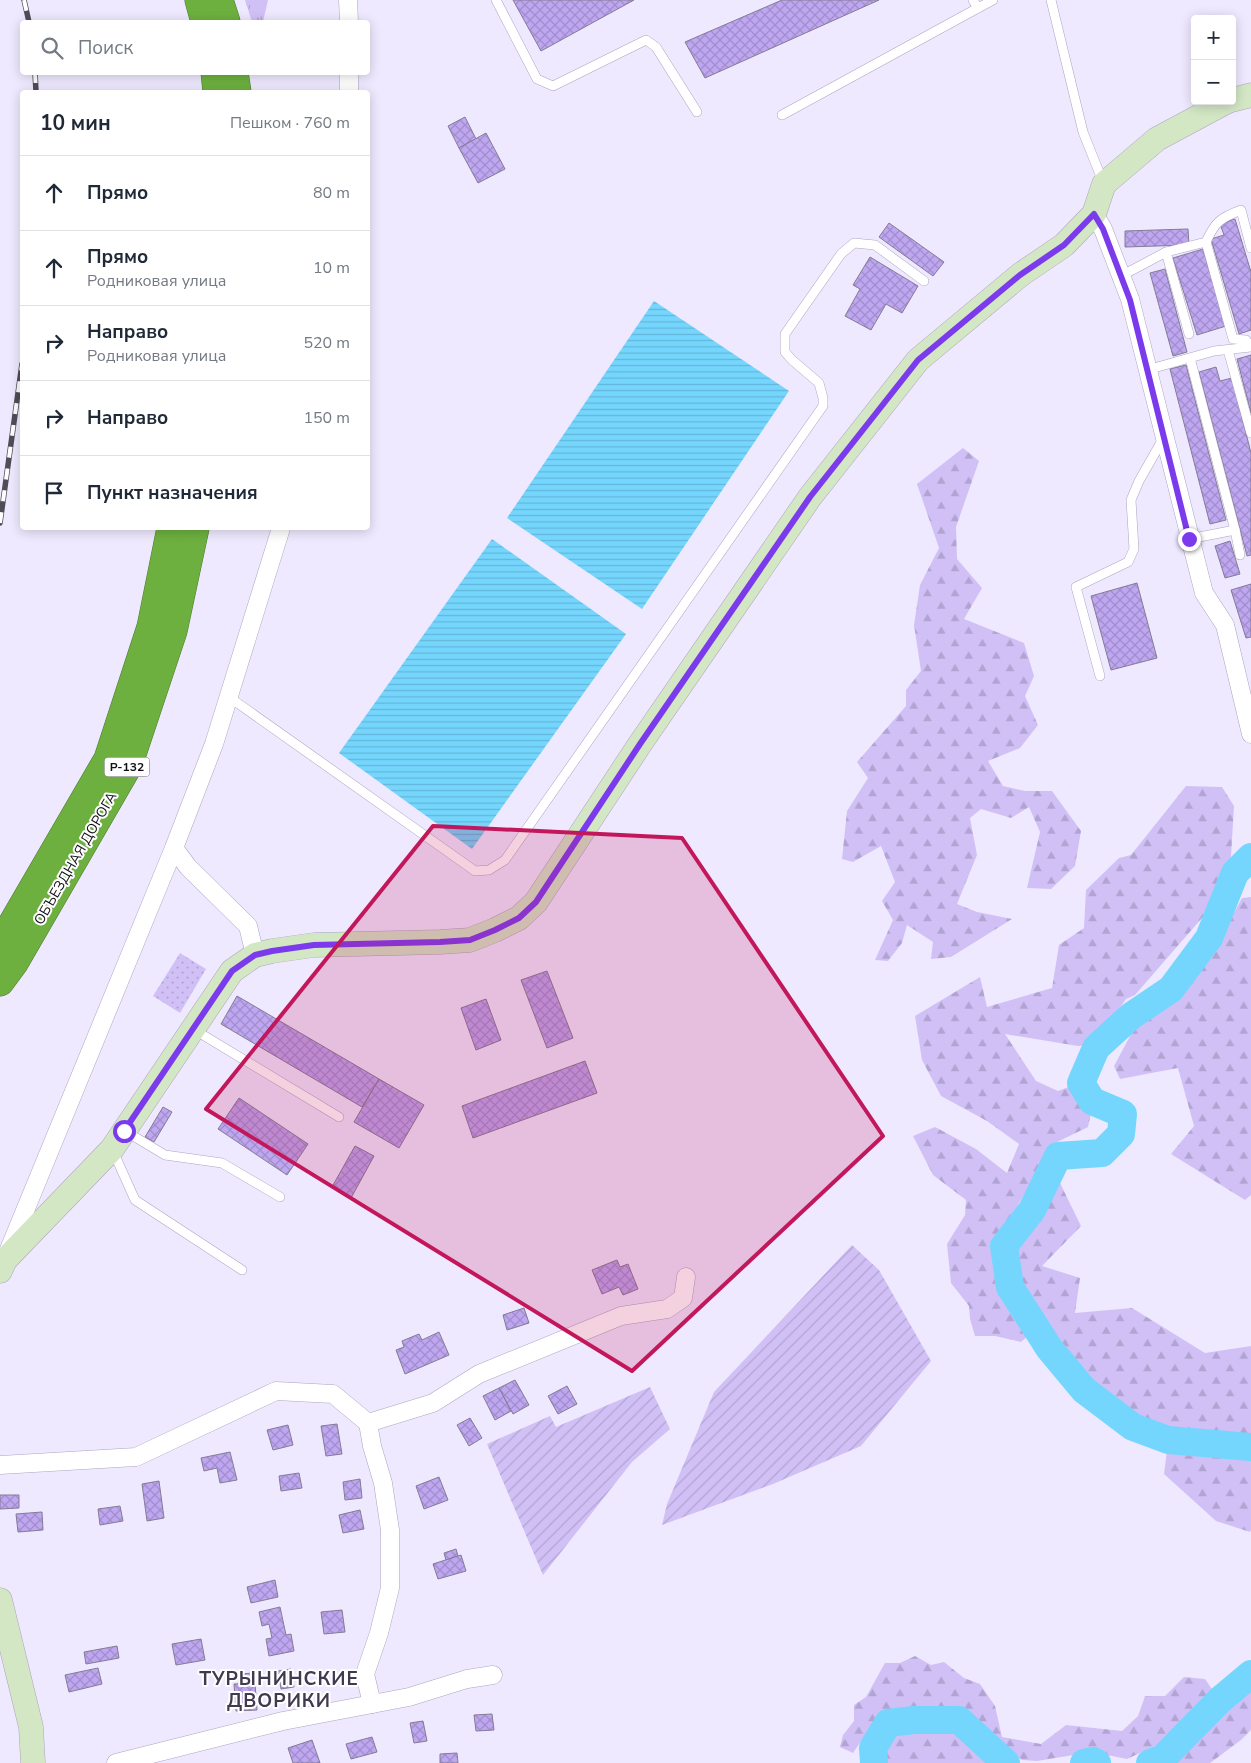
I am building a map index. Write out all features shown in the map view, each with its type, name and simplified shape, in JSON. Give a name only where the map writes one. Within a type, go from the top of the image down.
[{"type":"highway","points":[[199,0],[204,20]]},
{"type":"highway","points":[[219,0],[225,20]]},
{"type":"highway","points":[[215,75],[217,90]]},
{"type":"highway","points":[[234,75],[237,90]]},
{"type":"highway","name":"ОБЪЕЗДНАЯ ДОРОГА","points":[[0,945],[108,758],[151,627],[171,530]]},
{"type":"highway","name":"ОБЪЕЗДНАЯ ДОРОГА","points":[[0,982],[14,963],[128,766],[173,632],[195,530]]},
{"type":"street","points":[[348,0],[348,20]]},
{"type":"street","points":[[349,75],[349,90]]},
{"type":"street","points":[[1236,99],[1251,95]]},
{"type":"street","points":[[2,1265],[118,1140],[232,971],[255,955],[314,945],[470,940],[519,918],[536,902],[640,744],[810,497],[918,360],[1020,275],[1064,245],[1094,214],[1104,184],[1157,139],[1221,105]]},
{"type":"street","points":[[1094,214],[1103,229],[1130,300],[1204,593],[1225,625],[1251,734]]},
{"type":"street","points":[[2,1265],[174,848],[214,744],[280,530]]},
{"type":"street","points":[[174,848],[188,867],[248,926],[255,955]]},
{"type":"street","points":[[368,1423],[433,1403],[479,1374],[621,1316],[667,1309],[683,1298],[686,1277]]},
{"type":"street","points":[[0,1465],[136,1457],[276,1391],[333,1394],[368,1423],[372,1446],[383,1483],[390,1530],[390,1588],[365,1674],[372,1704]]},
{"type":"street","points":[[0,1600],[31,1728],[33,1763]]},
{"type":"street","points":[[116,1763],[283,1721],[409,1697],[467,1679],[493,1675]]},
{"type":"lane","points":[[496,0],[537,79],[554,86],[646,40],[656,47],[697,112]]},
{"type":"lane","points":[[782,115],[976,4],[993,0]]},
{"type":"lane","points":[[1051,0],[1083,132],[1104,184]]},
{"type":"lane","points":[[1147,370],[1214,351],[1251,347],[1246,340],[1233,339],[1206,242],[1213,227],[1225,216],[1241,210],[1251,248]]},
{"type":"lane","points":[[1121,276],[1166,252],[1206,242]]},
{"type":"lane","points":[[230,697],[475,871],[489,870],[505,860],[823,406],[819,383],[785,352],[785,334],[841,254],[854,243],[875,245],[924,281]]},
{"type":"lane","points":[[1166,252],[1189,334]]},
{"type":"lane","points":[[1228,350],[1251,433]]},
{"type":"lane","points":[[1190,358],[1240,555]]},
{"type":"lane","points":[[1100,676],[1076,588],[1128,562],[1134,549],[1131,500],[1139,481],[1164,438]]},
{"type":"lane","points":[[1189,539],[1235,530]]},
{"type":"lane","points":[[193,1029],[339,1117]]},
{"type":"lane","points":[[242,1270],[135,1200],[118,1140],[141,1142],[165,1155],[222,1163],[280,1197]]},
{"type":"highlighted area","points":[[433,826],[682,838],[883,1136],[632,1371],[206,1109]]},
{"type":"green space","points":[[245,0],[268,0],[263,20],[251,20]]},
{"type":"green space","points":[[963,448],[979,461],[956,527],[957,559],[982,588],[964,619],[1024,643],[1034,676],[1025,696],[1038,725],[1020,748],[988,761],[1003,786],[1025,791],[1052,791],[1081,831],[1075,866],[1051,889],[1027,888],[1040,832],[1029,807],[1011,818],[981,809],[970,818],[977,855],[957,904],[977,912],[1012,919],[951,957],[931,959],[933,942],[907,925],[902,943],[888,961],[875,960],[893,920],[882,901],[895,882],[881,846],[853,862],[842,859],[847,811],[868,778],[857,762],[906,706],[906,690],[921,671],[914,625],[920,585],[939,548],[917,484]]},
{"type":"green space","points":[[1186,786],[1222,787],[1234,806],[1230,873],[1208,911],[1135,995],[1126,999],[1093,1045],[1078,1046],[1005,1034],[1036,1081],[1058,1091],[1074,1085],[1085,1085],[1094,1099],[1088,1127],[1053,1144],[1001,1235],[1003,1301],[1029,1335],[1021,1342],[995,1336],[975,1336],[970,1319],[969,1306],[951,1283],[947,1244],[965,1215],[966,1200],[933,1175],[913,1136],[935,1127],[976,1149],[1007,1173],[1019,1144],[987,1121],[941,1096],[922,1060],[915,1016],[980,977],[987,1007],[1052,988],[1059,945],[1084,928],[1086,890],[1119,858],[1131,855]]},
{"type":"green space","points":[[1251,897],[1251,1195],[1245,1200],[1171,1154],[1194,1126],[1178,1068],[1120,1079],[1114,1066],[1136,1025],[1164,1007],[1209,959],[1242,898]]},
{"type":"green space","points":[[180,953],[206,969],[180,1013],[153,996]]},
{"type":"green space","points":[[1060,1183],[1081,1226],[1042,1266],[1080,1278],[1075,1313],[1132,1308],[1205,1353],[1251,1346],[1251,1440],[1132,1431],[1092,1388],[1020,1293],[1011,1248],[1035,1221]]},
{"type":"green space","points":[[852,1245],[879,1270],[931,1361],[861,1446],[773,1484],[662,1525],[667,1504],[714,1392]]},
{"type":"green space","points":[[650,1387],[670,1429],[632,1462],[543,1575],[487,1444],[550,1416],[556,1427]]},
{"type":"green space","points":[[1168,1443],[1245,1453],[1251,1457],[1250,1532],[1216,1521],[1164,1474]]},
{"type":"green space","points":[[915,1656],[931,1665],[944,1662],[964,1678],[980,1684],[995,1706],[1002,1737],[1041,1744],[1066,1725],[1122,1731],[1138,1716],[1145,1696],[1165,1696],[1184,1677],[1205,1679],[1214,1692],[1157,1745],[1127,1759],[1092,1752],[1037,1761],[1022,1760],[960,1714],[886,1715],[875,1721],[853,1753],[840,1747],[843,1735],[854,1721],[854,1705],[866,1697],[885,1663],[900,1663]]},
{"type":"green space","points":[[1251,1684],[1251,1730],[1241,1740],[1210,1763],[1168,1763],[1180,1748]]},
{"type":"green space","points":[[929,1725],[956,1731],[996,1763],[880,1763],[879,1751],[890,1729]]},
{"type":"water","points":[[654,301],[789,391],[642,609],[507,518]]},
{"type":"water","points":[[492,539],[626,634],[472,849],[339,753]]},
{"type":"building","points":[[513,0],[634,0],[541,51]]},
{"type":"building","points":[[782,0],[879,0],[705,78],[685,42]]},
{"type":"building","points":[[465,117],[476,139],[459,148],[448,126]]},
{"type":"building","points":[[486,133],[505,169],[478,183],[459,148]]},
{"type":"building","points":[[1235,219],[1251,272],[1251,330],[1239,334],[1211,239],[1224,235],[1220,224]]},
{"type":"building","points":[[889,223],[944,262],[933,276],[879,237]]},
{"type":"building","points":[[1188,229],[1189,245],[1125,247],[1125,231]]},
{"type":"building","points":[[1203,249],[1226,326],[1197,335],[1173,258]]},
{"type":"building","points":[[870,257],[918,286],[902,313],[886,304],[871,330],[845,316],[860,289],[853,285]]},
{"type":"building","points":[[1165,269],[1187,352],[1173,356],[1150,273]]},
{"type":"building","points":[[1251,355],[1251,413],[1237,359]]},
{"type":"building","points":[[1186,365],[1226,520],[1210,524],[1170,369]]},
{"type":"building","points":[[1216,367],[1220,381],[1232,378],[1251,453],[1251,555],[1247,556],[1199,372]]},
{"type":"building","points":[[1230,541],[1240,574],[1225,578],[1215,546]]},
{"type":"building","points":[[1137,583],[1157,658],[1111,670],[1091,596]]},
{"type":"building","points":[[1251,584],[1251,637],[1246,638],[1231,590]]},
{"type":"building","points":[[547,971],[573,1038],[547,1048],[521,980]]},
{"type":"building","points":[[237,996],[379,1079],[362,1107],[221,1024]]},
{"type":"building","points":[[486,999],[501,1040],[476,1050],[461,1008]]},
{"type":"building","points":[[585,1061],[597,1093],[473,1138],[462,1106]]},
{"type":"building","points":[[379,1079],[424,1105],[399,1148],[354,1122]]},
{"type":"building","points":[[239,1098],[308,1144],[287,1175],[218,1129]]},
{"type":"building","points":[[163,1107],[172,1112],[154,1142],[145,1137]]},
{"type":"building","points":[[355,1146],[374,1156],[351,1198],[332,1187]]},
{"type":"building","points":[[617,1260],[620,1267],[628,1264],[638,1289],[623,1295],[619,1287],[602,1294],[592,1270]]},
{"type":"building","points":[[524,1308],[529,1323],[507,1330],[503,1315]]},
{"type":"building","points":[[439,1332],[449,1355],[405,1374],[396,1350],[404,1347],[402,1341],[419,1334],[422,1340]]},
{"type":"building","points":[[515,1380],[529,1405],[513,1414],[499,1388]]},
{"type":"building","points":[[567,1386],[577,1404],[558,1414],[548,1396]]},
{"type":"building","points":[[499,1388],[511,1411],[495,1420],[483,1396]]},
{"type":"building","points":[[470,1418],[482,1438],[469,1446],[457,1425]]},
{"type":"building","points":[[337,1424],[342,1454],[326,1456],[321,1426]]},
{"type":"building","points":[[288,1425],[293,1445],[273,1450],[267,1430]]},
{"type":"building","points":[[230,1452],[237,1480],[220,1483],[217,1468],[204,1471],[201,1458]]},
{"type":"building","points":[[299,1473],[302,1488],[281,1491],[279,1476]]},
{"type":"building","points":[[439,1477],[448,1500],[424,1509],[416,1486]]},
{"type":"building","points":[[360,1479],[362,1498],[345,1500],[343,1482]]},
{"type":"building","points":[[159,1481],[164,1518],[147,1521],[142,1484]]},
{"type":"building","points":[[0,1495],[19,1495],[19,1508],[0,1509]]},
{"type":"building","points":[[120,1506],[123,1521],[100,1525],[98,1509]]},
{"type":"building","points":[[360,1510],[364,1529],[343,1533],[339,1515]]},
{"type":"building","points":[[42,1512],[43,1530],[18,1532],[16,1514]]},
{"type":"building","points":[[456,1549],[458,1556],[446,1560],[444,1553]]},
{"type":"building","points":[[461,1555],[466,1571],[438,1579],[433,1564]]},
{"type":"building","points":[[275,1580],[278,1597],[251,1603],[247,1587]]},
{"type":"building","points":[[280,1607],[286,1635],[291,1634],[294,1651],[269,1656],[266,1639],[272,1638],[269,1624],[262,1626],[259,1612]]},
{"type":"building","points":[[342,1610],[345,1632],[324,1634],[321,1612]]},
{"type":"building","points":[[201,1639],[205,1660],[176,1665],[172,1644]]},
{"type":"building","points":[[117,1646],[119,1658],[86,1664],[84,1652]]},
{"type":"building","points":[[98,1668],[102,1684],[69,1692],[65,1675]]},
{"type":"building","points":[[291,1669],[294,1687],[281,1689],[278,1671]]},
{"type":"building","points":[[254,1673],[255,1683],[239,1684],[239,1674]]},
{"type":"building","points":[[255,1683],[257,1710],[236,1711],[234,1684]]},
{"type":"building","points":[[492,1714],[494,1730],[476,1731],[474,1715]]},
{"type":"building","points":[[423,1721],[427,1741],[414,1743],[410,1723]]},
{"type":"building","points":[[372,1737],[377,1752],[351,1759],[346,1744]]},
{"type":"building","points":[[312,1740],[320,1763],[293,1763],[288,1748]]},
{"type":"building","points":[[457,1753],[458,1763],[440,1763],[440,1754]]},
{"type":"waterway","points":[[1251,857],[1235,873],[1209,938],[1171,989],[1131,1016],[1096,1048],[1081,1083],[1092,1101],[1123,1114],[1121,1134],[1102,1153],[1058,1156],[1032,1210],[1004,1246],[1010,1287],[1049,1348],[1084,1390],[1133,1427],[1168,1440],[1251,1447]]},
{"type":"waterway","points":[[1150,1763],[1163,1758],[1220,1700],[1251,1674]]},
{"type":"waterway","points":[[874,1763],[873,1748],[888,1723],[914,1720],[959,1720],[1006,1763]]},
{"type":"waterway","points":[[1084,1763],[1093,1761],[1097,1763]]},
{"type":"railway","points":[[24,0],[29,20]]},
{"type":"railway","points":[[35,75],[36,90]]},
{"type":"railway","points":[[0,523],[20,378]]},
{"type":"district","name":"ТУРЫНИНСКИЕ ДВОРИКИ","points":[[279,1689]]},
{"type":"route","points":[[124,1131],[232,971],[255,955],[314,945],[470,940],[519,918],[536,902],[640,744],[810,497],[918,360],[1020,275],[1064,245],[1094,214],[1103,229],[1130,300],[1189,539]]}]
